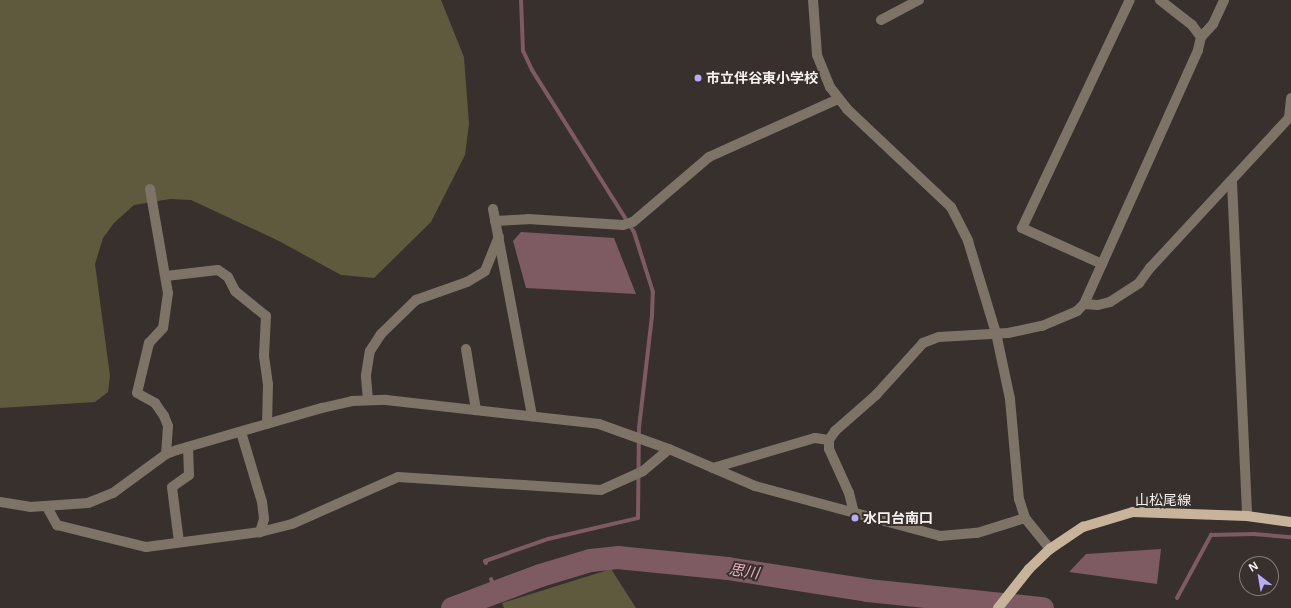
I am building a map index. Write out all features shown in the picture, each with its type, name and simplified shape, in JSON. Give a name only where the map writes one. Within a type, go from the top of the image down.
[{"type":"main road","name":"山松尾線","points":[[998,608],[1014,587],[1050,549],[1083,527],[1133,512],[1247,516],[1291,522]]},
{"type":"street","points":[[813,0],[817,55],[825,77],[838,99],[916,177],[951,207],[968,241],[996,333],[1010,398],[1019,499],[1025,518],[1050,549]]},
{"type":"street","points":[[882,20],[919,0]]},
{"type":"street","points":[[1102,264],[1022,228],[1130,0]]},
{"type":"street","points":[[1160,0],[1192,25],[1200,37]]},
{"type":"street","points":[[854,513],[849,493],[829,449],[829,440],[835,431],[876,395],[928,339],[996,333],[1055,321],[1077,311],[1084,304],[1198,50],[1200,37],[1212,24],[1224,0]]},
{"type":"street","points":[[1084,304],[1098,305],[1110,302],[1139,283],[1150,268],[1232,182],[1289,118],[1291,98]]},
{"type":"street","points":[[495,221],[528,219],[628,224],[709,157],[838,99]]},
{"type":"street","points":[[1232,182],[1247,516]]},
{"type":"street","points":[[150,189],[166,276],[166,314],[162,328],[149,342],[137,393],[155,403],[164,416],[168,426],[166,454]]},
{"type":"street","points":[[493,209],[532,416]]},
{"type":"street","points":[[368,400],[366,375],[370,351],[381,334],[416,300],[467,282],[485,271],[499,237]]},
{"type":"street","points":[[166,276],[218,270],[228,277],[235,291],[266,316],[264,356],[268,384],[267,424]]},
{"type":"street","points":[[466,349],[476,410]]},
{"type":"street","points":[[0,502],[47,507],[88,503],[113,494],[166,454],[188,446],[322,408],[368,400],[386,400],[599,424],[669,449],[755,486],[940,536],[978,533],[1025,518]]},
{"type":"street","points":[[241,432],[262,502],[264,519],[260,532]]},
{"type":"street","points":[[713,468],[815,438],[829,440]]},
{"type":"street","points":[[179,542],[172,487],[189,474],[188,446]]},
{"type":"street","points":[[47,507],[57,525],[146,547],[260,532],[292,524],[398,477],[562,486],[582,491],[601,490],[643,471],[669,449]]},
{"type":"shaded area","points":[[0,0],[441,0],[464,57],[469,124],[465,155],[431,222],[374,278],[341,275],[279,241],[191,200],[170,199],[134,205],[114,223],[103,238],[95,264],[110,376],[108,392],[95,402],[0,408]]},
{"type":"shaded area","points":[[521,232],[614,238],[636,294],[526,288],[513,241]]},
{"type":"shaded area","points":[[1161,549],[1157,584],[1069,572],[1086,554]]},
{"type":"shaded area","points":[[611,569],[636,608],[504,608],[502,603]]},
{"type":"waterway","points":[[486,563],[485,561],[548,539],[638,518],[639,428],[652,315],[653,292],[634,232],[532,70],[523,51],[521,0]]},
{"type":"waterway","points":[[1177,598],[1211,535],[1254,534],[1291,537]]},
{"type":"waterway","name":"思川","points":[[452,608],[540,575],[590,560],[617,557],[727,568],[867,590],[1042,608]]},
{"type":"waterway","points":[[491,579],[496,592]]},
{"type":"place","name":"市立伴谷東小学校","points":[[698,78]]},
{"type":"place","name":"水口台南口","points":[[855,518]]}]
